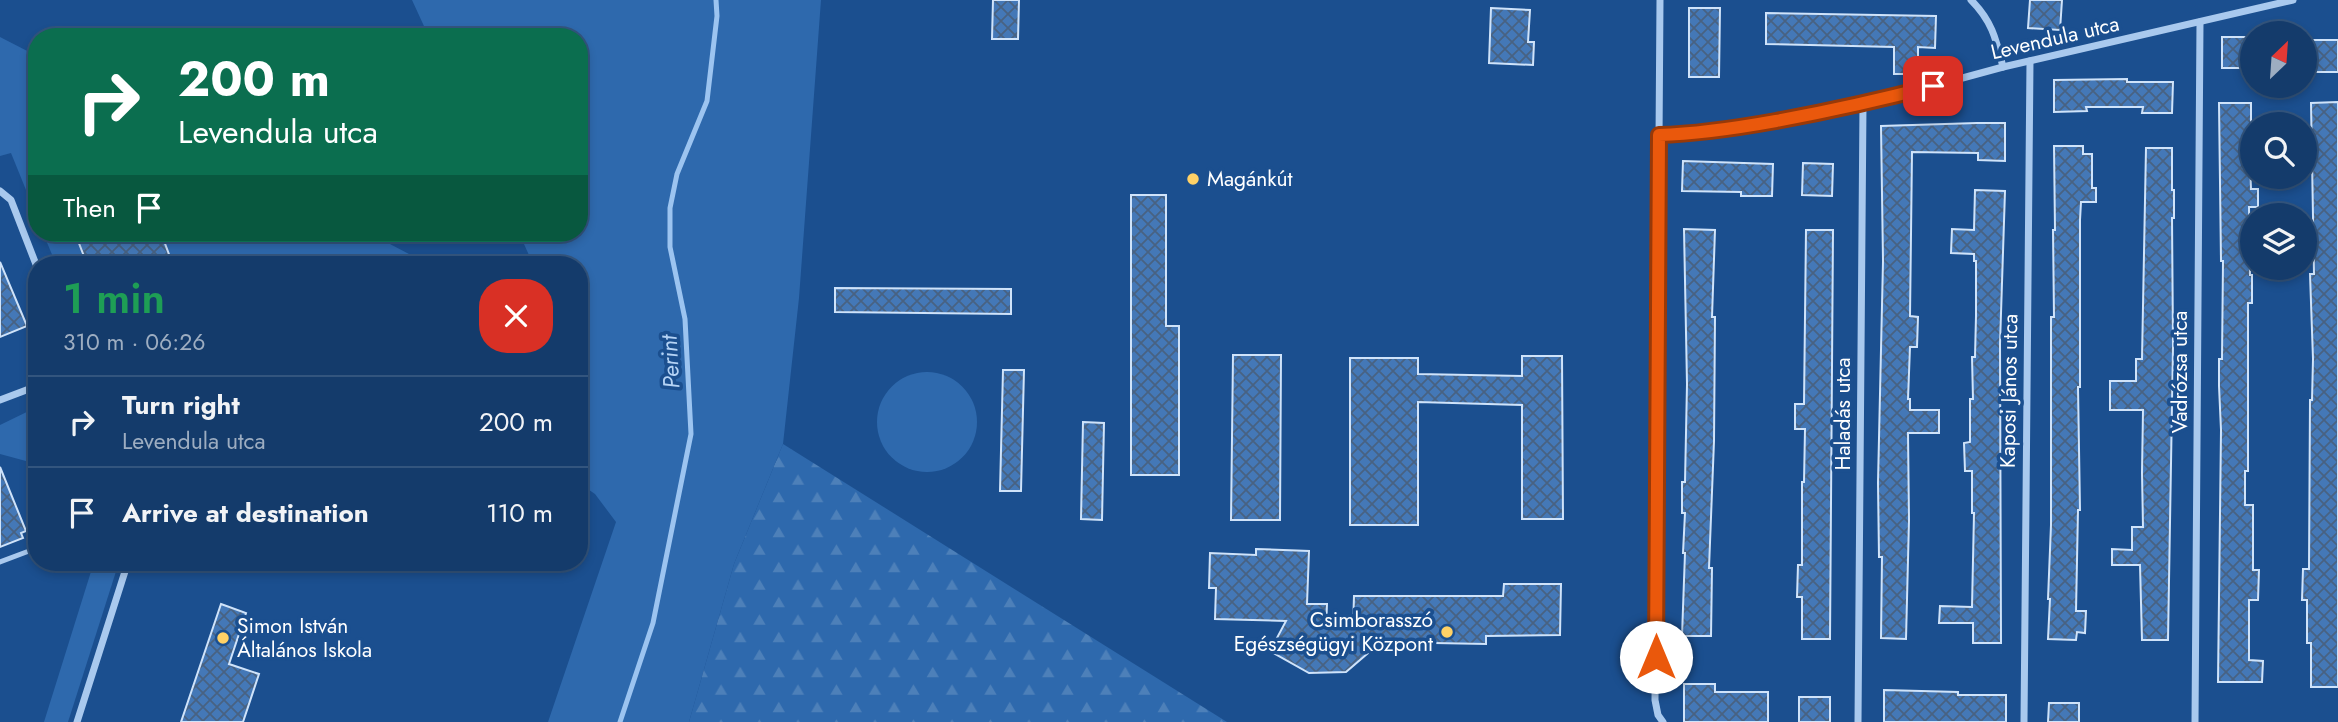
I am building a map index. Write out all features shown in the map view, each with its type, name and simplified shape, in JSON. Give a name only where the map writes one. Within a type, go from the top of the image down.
[{"type":"street","points":[[1660,0],[1656,701],[1658,715],[1663,722]]},
{"type":"street","points":[[1971,0],[1985,13],[1994,32],[2003,67]]},
{"type":"street","name":"Levendula utca","points":[[1659,135],[1716,132],[1863,105],[2003,67],[2293,0]]},
{"type":"street","name":"Vadrózsa utca","points":[[2195,722],[2200,22]]},
{"type":"street","name":"Kaposi János utca","points":[[2024,722],[2030,61]]},
{"type":"street","name":"Haladás utca","points":[[1858,722],[1863,105]]},
{"type":"street","points":[[0,191],[11,200],[33,256]]},
{"type":"street","points":[[0,400],[28,389]]},
{"type":"street","points":[[77,722],[125,571]]},
{"type":"lane","points":[[0,562],[28,551]]},
{"type":"green space","points":[[412,0],[821,0],[799,298],[783,444],[734,564],[689,722],[548,722],[616,522],[595,494],[588,489],[588,256],[529,256],[523,242],[588,242],[588,28],[425,28]]},
{"type":"green space","points":[[0,37],[28,51],[28,195],[11,153],[0,156]]},
{"type":"green space","points":[[47,242],[386,242],[413,256],[53,256]]},
{"type":"green space","points":[[927,372],[946,376],[962,387],[973,403],[977,422],[973,441],[962,457],[946,468],[927,472],[908,468],[892,457],[881,441],[877,422],[881,403],[892,387],[908,376]]},
{"type":"green space","points":[[28,411],[28,462],[0,454],[0,425]]},
{"type":"green space","points":[[783,444],[1227,722],[689,722],[734,564]]},
{"type":"green space","points":[[91,571],[116,571],[68,722],[44,722]]},
{"type":"building","points":[[993,0],[1019,0],[1018,39],[992,39]]},
{"type":"building","points":[[2030,0],[2062,0],[2060,30],[2028,28]]},
{"type":"building","points":[[1491,8],[1530,10],[1528,42],[1534,42],[1533,65],[1489,63]]},
{"type":"building","points":[[1689,8],[1720,8],[1719,77],[1689,77]]},
{"type":"building","points":[[1766,13],[1936,16],[1935,48],[1918,47],[1918,74],[1894,74],[1894,47],[1766,44]]},
{"type":"building","points":[[2222,37],[2240,37],[2240,68],[2222,68]]},
{"type":"building","points":[[2317,40],[2338,40],[2338,72],[2317,72]]},
{"type":"building","points":[[2127,79],[2127,82],[2173,82],[2172,113],[2142,113],[2143,107],[2086,107],[2087,111],[2054,112],[2054,80]]},
{"type":"building","points":[[2338,102],[2338,687],[2311,687],[2307,600],[2302,600],[2303,569],[2309,569],[2310,400],[2313,359],[2310,280],[2317,280],[2317,203],[2313,203],[2313,189],[2317,189],[2317,112],[2311,112],[2311,103]]},
{"type":"building","points":[[2219,103],[2251,103],[2251,112],[2240,112],[2240,189],[2258,189],[2258,203],[2240,203],[2240,280],[2252,280],[2252,303],[2248,303],[2248,471],[2245,471],[2245,505],[2253,505],[2253,570],[2259,570],[2258,600],[2249,600],[2249,660],[2263,661],[2262,682],[2218,682],[2221,261]]},
{"type":"building","points":[[2005,123],[2005,161],[1978,160],[1978,153],[1912,152],[1910,316],[1918,317],[1917,347],[1910,347],[1908,399],[1910,410],[1939,410],[1939,433],[1908,433],[1906,639],[1881,638],[1882,557],[1879,557],[1878,483],[1883,261],[1881,126]]},
{"type":"building","points":[[2054,146],[2083,146],[2083,154],[2092,154],[2092,188],[2096,188],[2096,202],[2081,202],[2080,220],[2080,510],[2076,611],[2086,611],[2085,633],[2077,632],[2076,640],[2048,639]]},
{"type":"building","points":[[2146,148],[2172,148],[2174,190],[2168,640],[2142,640],[2140,565],[2112,565],[2112,549],[2132,550],[2132,527],[2143,527],[2143,410],[2110,410],[2110,381],[2136,381],[2136,359],[2142,359]]},
{"type":"building","points":[[1683,161],[1773,164],[1772,196],[1741,196],[1741,192],[1682,191]]},
{"type":"building","points":[[1803,163],[1833,164],[1832,196],[1802,195]]},
{"type":"building","points":[[1975,190],[2005,191],[2000,344],[2001,643],[1973,643],[1973,623],[1939,623],[1940,606],[1972,607],[1972,471],[1965,471],[1964,443],[1970,442],[1970,399],[1973,399],[1976,261],[1974,254],[1951,253],[1952,229],[1974,230]]},
{"type":"building","points":[[1131,195],[1166,195],[1166,326],[1179,326],[1179,475],[1131,475]]},
{"type":"building","points":[[1684,229],[1715,230],[1712,317],[1715,317],[1714,441],[1709,568],[1712,568],[1711,636],[1682,636],[1685,513],[1682,513],[1682,482],[1685,482],[1687,384]]},
{"type":"building","points":[[1806,230],[1833,230],[1830,639],[1802,639],[1802,597],[1797,597],[1798,565],[1802,565],[1805,429],[1795,429],[1795,404],[1804,404]]},
{"type":"building","points":[[78,242],[164,242],[170,256],[84,256]]},
{"type":"building","points":[[0,262],[27,326],[0,337]]},
{"type":"building","points":[[835,288],[1011,289],[1011,314],[835,312]]},
{"type":"building","points":[[1233,355],[1281,355],[1280,520],[1231,520]]},
{"type":"building","points":[[1522,356],[1562,356],[1563,519],[1522,519],[1522,405],[1418,402],[1418,525],[1350,525],[1350,358],[1418,358],[1418,374],[1522,376]]},
{"type":"building","points":[[1003,370],[1024,370],[1021,491],[1000,491]]},
{"type":"building","points":[[1083,422],[1104,423],[1102,520],[1081,519]]},
{"type":"building","points":[[0,467],[26,531],[21,533],[23,538],[0,547]]},
{"type":"building","name":"Csimborasszó Egészségügyi Központ","points":[[1256,549],[1309,551],[1307,604],[1327,604],[1326,628],[1353,627],[1354,596],[1503,596],[1504,584],[1561,584],[1560,635],[1486,636],[1486,644],[1381,642],[1346,672],[1309,673],[1270,651],[1286,621],[1215,619],[1216,588],[1209,588],[1210,553],[1256,555]]},
{"type":"building","name":"Simon István Általános Iskola","points":[[221,604],[246,613],[229,664],[259,674],[243,722],[181,722]]},
{"type":"building","points":[[1684,684],[1715,684],[1715,692],[1768,692],[1768,722],[1684,722]]},
{"type":"building","points":[[1884,690],[2006,695],[2006,722],[1884,722]]},
{"type":"building","points":[[1799,697],[1830,697],[1830,722],[1799,722]]},
{"type":"building","points":[[2049,703],[2079,703],[2079,722],[2048,722]]},
{"type":"waterway","name":"Perint","points":[[620,722],[653,623],[691,434],[685,319],[670,247],[670,208],[677,174],[707,101],[717,16],[716,0]]},
{"type":"place","name":"Magánkút","points":[[1193,179]]},
{"type":"place","name":"Csimborasszó Egészségügyi Központ","points":[[1447,632]]},
{"type":"place","name":"Simon István Általános Iskola","points":[[223,638]]},
{"type":"route","points":[[1656,657],[1659,135],[1716,132],[1863,105],[1933,86]]}]
